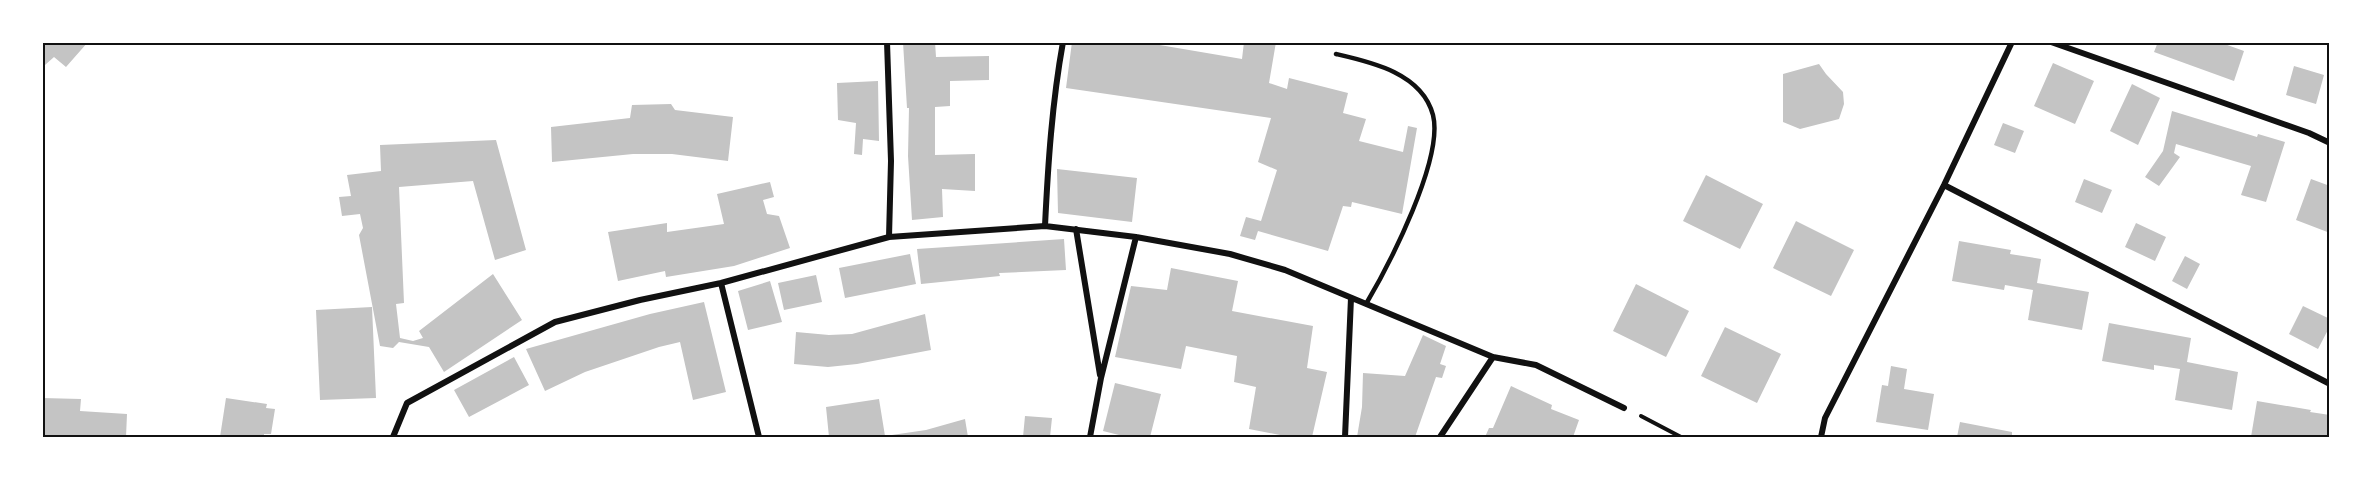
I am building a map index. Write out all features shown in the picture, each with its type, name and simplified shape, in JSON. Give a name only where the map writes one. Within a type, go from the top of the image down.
[{"type":"street","points":[[886,42],[891,160],[889,237]]},
{"type":"street","points":[[1045,226],[1048,157],[1063,42]]},
{"type":"street","points":[[1821,437],[1825,418],[1944,184],[2012,42]]},
{"type":"street","points":[[2051,42],[2308,133],[2330,143]]},
{"type":"street","points":[[1944,184],[2330,384]]},
{"type":"street","points":[[393,437],[406,403],[555,321],[721,283],[889,237],[1045,226],[1136,237],[1230,254],[1284,270],[1494,357],[1536,365],[1624,408]]},
{"type":"street","points":[[1076,229],[1101,378]]},
{"type":"street","points":[[1090,437],[1101,378],[1136,237]]},
{"type":"street","points":[[721,283],[759,437]]},
{"type":"street","points":[[1345,437],[1351,298]]},
{"type":"street","points":[[1440,437],[1494,357]]},
{"type":"lane","points":[[1336,54],[1372,62],[1398,73],[1421,92],[1433,114],[1431,148],[1411,212],[1382,277],[1366,304]]},
{"type":"path","points":[[1624,408],[1681,437]]},
{"type":"building","points":[[42,42],[88,42],[66,67],[54,57],[45,65],[42,63]]},
{"type":"building","points":[[903,42],[935,42],[936,57],[989,56],[989,80],[950,81],[950,106],[935,107],[935,155],[975,154],[975,191],[942,189],[943,217],[912,220],[908,156],[909,108],[907,108]]},
{"type":"building","points":[[1072,42],[1142,42],[1242,59],[1244,42],[1276,42],[1269,83],[1287,89],[1289,78],[1348,93],[1343,113],[1366,119],[1359,141],[1403,152],[1408,126],[1417,128],[1402,214],[1352,202],[1351,207],[1343,206],[1328,251],[1258,231],[1255,240],[1240,236],[1246,217],[1261,221],[1277,170],[1258,162],[1271,118],[1066,88]]},
{"type":"building","points":[[2158,42],[2219,42],[2244,51],[2234,81],[2154,52]]},
{"type":"building","points":[[2053,63],[2094,81],[2075,124],[2034,106]]},
{"type":"building","points":[[1819,64],[1843,92],[1844,104],[1839,119],[1800,129],[1783,122],[1783,74]]},
{"type":"building","points":[[2294,66],[2324,75],[2316,104],[2286,95]]},
{"type":"building","points":[[878,81],[879,141],[863,139],[862,155],[854,154],[856,123],[838,120],[837,83]]},
{"type":"building","points":[[2132,84],[2160,98],[2138,145],[2110,131]]},
{"type":"building","points":[[671,104],[675,110],[733,117],[728,161],[672,154],[633,154],[552,162],[551,127],[630,118],[632,105]]},
{"type":"building","points":[[2172,111],[2257,137],[2258,134],[2285,142],[2266,202],[2241,195],[2251,166],[2176,144],[2174,153],[2180,157],[2159,186],[2145,177],[2163,151]]},
{"type":"building","points":[[2003,123],[2024,131],[2015,153],[1994,145]]},
{"type":"building","points":[[496,140],[526,250],[495,260],[473,181],[399,187],[404,303],[396,304],[400,338],[413,341],[423,338],[419,331],[493,274],[522,320],[444,372],[429,347],[399,342],[393,348],[380,346],[359,235],[363,228],[360,214],[342,216],[339,197],[351,196],[347,175],[381,171],[380,145]]},
{"type":"building","points":[[1057,169],[1137,178],[1132,222],[1058,213]]},
{"type":"building","points":[[1706,175],[1763,204],[1740,249],[1683,221]]},
{"type":"building","points":[[2084,179],[2112,190],[2102,213],[2075,202]]},
{"type":"building","points":[[2311,179],[2330,186],[2330,233],[2296,220]]},
{"type":"building","points":[[770,182],[774,197],[763,200],[767,214],[779,216],[790,248],[734,266],[666,277],[665,271],[618,281],[608,232],[667,223],[667,232],[724,224],[717,194]]},
{"type":"building","points":[[1796,221],[1854,250],[1831,296],[1773,268]]},
{"type":"building","points":[[2136,223],[2166,237],[2155,261],[2125,247]]},
{"type":"building","points":[[1064,239],[1066,270],[999,273],[1000,276],[921,284],[917,249]]},
{"type":"building","points":[[1959,241],[2011,250],[2010,254],[2041,259],[2037,283],[2089,292],[2082,330],[2028,320],[2033,290],[2005,285],[2004,290],[1952,281]]},
{"type":"building","points":[[910,254],[916,284],[845,298],[839,268]]},
{"type":"building","points":[[2185,256],[2200,264],[2187,289],[2172,281]]},
{"type":"building","points":[[1171,268],[1238,281],[1232,311],[1313,326],[1307,368],[1327,372],[1312,437],[1290,437],[1249,429],[1256,387],[1234,382],[1237,356],[1186,346],[1181,369],[1115,357],[1131,286],[1167,290]]},
{"type":"building","points":[[816,275],[822,302],[784,310],[778,283]]},
{"type":"building","points":[[770,281],[782,322],[748,330],[738,291]]},
{"type":"building","points":[[1636,284],[1689,311],[1666,357],[1613,331]]},
{"type":"building","points":[[704,302],[726,392],[693,400],[680,342],[585,372],[545,391],[526,349],[650,314]]},
{"type":"building","points":[[2303,306],[2330,319],[2330,326],[2318,349],[2289,334]]},
{"type":"building","points":[[372,307],[376,398],[320,400],[316,310]]},
{"type":"building","points":[[925,314],[931,350],[828,367],[794,364],[796,332],[829,335],[852,334]]},
{"type":"building","points":[[2109,323],[2191,338],[2187,362],[2238,372],[2232,410],[2175,400],[2180,369],[2154,365],[2154,370],[2102,361]]},
{"type":"building","points":[[1725,327],[1781,354],[1757,403],[1701,376]]},
{"type":"building","points":[[1423,335],[1446,346],[1440,364],[1446,366],[1442,378],[1436,377],[1415,437],[1357,437],[1362,407],[1363,373],[1405,376]]},
{"type":"building","points":[[514,357],[529,385],[469,417],[454,390]]},
{"type":"building","points":[[1891,366],[1907,369],[1904,389],[1934,394],[1928,430],[1876,422],[1882,385],[1888,386]]},
{"type":"building","points":[[1115,383],[1161,394],[1150,437],[1127,437],[1103,431]]},
{"type":"building","points":[[1511,386],[1552,405],[1551,409],[1579,420],[1573,437],[1485,437],[1489,428],[1493,428]]},
{"type":"building","points":[[42,398],[81,399],[80,411],[127,414],[126,437],[42,437]]},
{"type":"building","points":[[226,398],[267,404],[266,408],[275,409],[271,434],[264,434],[264,437],[220,437]]},
{"type":"building","points":[[879,399],[885,436],[926,430],[965,419],[968,437],[829,437],[826,407]]},
{"type":"building","points":[[2257,401],[2330,415],[2330,437],[2251,437]]},
{"type":"building","points":[[1025,416],[1052,418],[1050,437],[1023,437]]},
{"type":"building","points":[[1960,422],[2012,432],[2012,437],[1957,437]]}]
